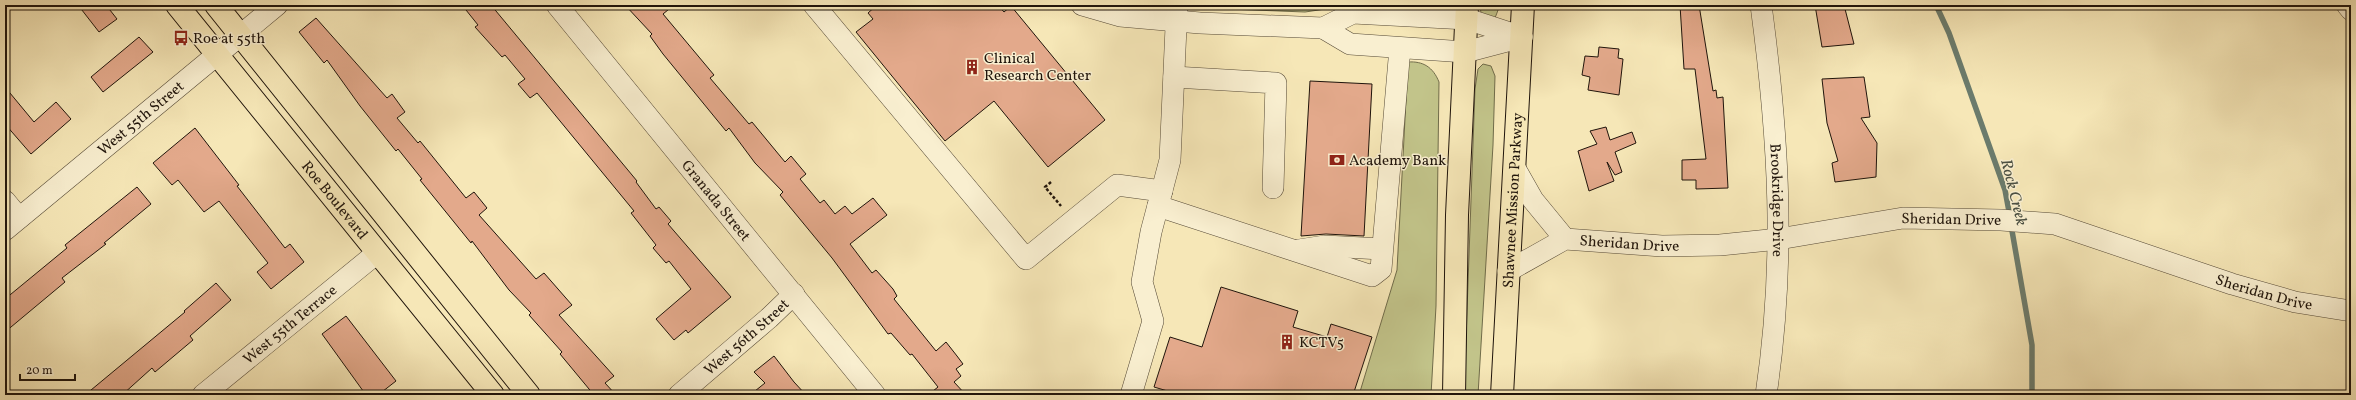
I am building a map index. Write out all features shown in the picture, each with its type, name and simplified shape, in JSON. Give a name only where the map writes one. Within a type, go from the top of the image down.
[{"type":"main road","name":"Roe Boulevard","points":[[177,5],[493,395]]},
{"type":"main road","name":"Roe Boulevard","points":[[216,5],[529,395]]},
{"type":"main road","name":"Shawnee Mission Parkway","points":[[1502,395],[1508,271],[1516,170],[1523,5]]},
{"type":"main road","points":[[1454,395],[1457,215],[1467,12]]},
{"type":"street","name":"West 55th Street","points":[[12,224],[277,5]]},
{"type":"street","name":"Granada Street","points":[[558,5],[875,395]]},
{"type":"street","points":[[1082,5],[1120,16],[1177,13],[1323,28],[1350,44],[1400,48],[1465,52],[1522,37]]},
{"type":"street","name":"Brookridge Drive","points":[[1761,5],[1773,93],[1779,196],[1779,239],[1775,325],[1766,395]]},
{"type":"street","points":[[2347,5],[2351,10]]},
{"type":"street","points":[[819,7],[1026,259],[1117,184],[1160,198],[1294,251],[1372,276],[1381,269],[1400,48]]},
{"type":"street","points":[[1323,28],[1353,13],[1467,12],[1522,37]]},
{"type":"street","points":[[1131,395],[1153,321],[1142,282],[1160,198],[1170,160],[1177,13]]},
{"type":"street","points":[[1174,77],[1276,83],[1273,188]]},
{"type":"street","name":"Sheridan Drive","points":[[1516,170],[1533,200],[1565,239]]},
{"type":"street","points":[[5,201],[12,224]]},
{"type":"street","name":"Sheridan Drive","points":[[1508,271],[1565,239],[1662,246],[1720,245],[1779,239],[1903,218],[1948,218],[2055,224],[2232,284],[2295,302],[2351,311]]},
{"type":"street","points":[[1294,251],[1325,246],[1382,249]]},
{"type":"street","name":"West 55th Terrace","points":[[203,395],[377,253]]},
{"type":"street","name":"West 56th Street","points":[[679,395],[769,318],[794,294]]},
{"type":"path","points":[[1001,8],[1005,5]]},
{"type":"path","points":[[1051,182],[1045,187],[1073,221]]},
{"type":"green space","points":[[1198,5],[1438,5],[1436,7],[1339,7],[1305,12],[1202,8]]},
{"type":"green space","points":[[1480,5],[1500,5],[1495,18],[1481,13]]},
{"type":"green space","points":[[1408,62],[1427,66],[1434,72],[1439,82],[1436,306],[1431,395],[1359,395],[1397,270]]},
{"type":"green space","points":[[1483,64],[1491,66],[1495,76],[1493,145],[1478,395],[1464,395],[1475,89],[1478,69]]},
{"type":"building","points":[[78,5],[106,5],[117,19],[99,32]]},
{"type":"building","points":[[462,5],[491,5],[637,181],[636,182],[656,209],[659,207],[671,221],[668,224],[731,297],[688,333],[686,330],[674,340],[656,319],[691,289],[669,261],[666,263],[653,248],[656,245],[631,213],[634,211],[537,93],[530,98],[518,84],[525,79],[505,55],[502,57],[475,27],[478,25]]},
{"type":"building","points":[[625,5],[674,5],[663,14],[714,75],[710,78],[749,124],[752,122],[785,162],[791,156],[806,174],[800,179],[820,203],[824,200],[835,214],[845,206],[852,214],[873,198],[887,215],[850,244],[872,273],[876,270],[893,289],[897,296],[894,299],[936,351],[946,342],[957,356],[963,364],[956,369],[961,376],[954,382],[966,395],[928,395],[938,387],[912,354],[910,355],[891,333],[888,334],[832,258],[780,195],[783,192],[755,163],[729,128],[726,131],[663,54],[650,36],[652,34]]},
{"type":"building","name":"Clinical Research Center","points":[[877,5],[998,5],[1004,12],[1011,6],[1105,120],[1048,167],[994,101],[945,141],[856,32],[873,19],[868,13]]},
{"type":"building","points":[[1680,5],[1699,5],[1713,91],[1716,90],[1717,98],[1723,97],[1728,188],[1696,189],[1696,180],[1682,180],[1682,160],[1706,159],[1695,69],[1684,69]]},
{"type":"building","points":[[1815,5],[1844,5],[1854,44],[1822,47]]},
{"type":"building","points":[[316,18],[387,98],[392,94],[405,112],[397,118],[418,143],[420,141],[466,198],[474,192],[487,208],[479,215],[536,279],[544,273],[572,305],[559,315],[614,376],[605,383],[616,395],[594,395],[560,354],[562,352],[529,315],[531,313],[509,290],[472,241],[471,243],[420,180],[422,179],[398,149],[396,151],[360,106],[327,60],[324,63],[299,32]]},
{"type":"building","points":[[139,37],[153,52],[103,92],[91,77]]},
{"type":"building","points":[[1599,47],[1619,49],[1618,58],[1623,59],[1619,95],[1588,90],[1590,77],[1582,75],[1585,56],[1598,57]]},
{"type":"building","points":[[1864,77],[1870,117],[1861,118],[1877,143],[1876,177],[1835,182],[1832,163],[1838,161],[1827,123],[1822,79]]},
{"type":"building","name":"Academy Bank","points":[[1310,81],[1372,84],[1364,236],[1326,234],[1301,236]]},
{"type":"building","points":[[5,87],[34,122],[56,102],[71,119],[31,154],[5,124]]},
{"type":"building","points":[[1606,127],[1610,140],[1632,132],[1636,143],[1615,152],[1622,172],[1615,175],[1607,162],[1614,181],[1589,191],[1578,151],[1597,144],[1590,131]]},
{"type":"building","points":[[195,128],[285,248],[290,244],[304,262],[271,289],[257,272],[268,263],[219,201],[204,212],[178,180],[172,185],[153,163]]},
{"type":"building","points":[[137,187],[151,204],[104,243],[106,244],[62,278],[65,282],[5,332],[5,299],[67,248],[65,245]]},
{"type":"building","points":[[216,283],[231,300],[190,336],[193,340],[155,372],[152,368],[122,395],[85,395],[185,312],[184,311]]},
{"type":"building","name":"KCTV5","points":[[1221,287],[1298,311],[1293,327],[1327,337],[1331,324],[1372,337],[1353,395],[1181,395],[1154,387],[1170,337],[1202,347]]},
{"type":"building","points":[[346,316],[396,381],[378,395],[366,395],[322,334]]},
{"type":"building","points":[[774,356],[806,395],[750,395],[765,383],[754,372]]},
{"type":"waterway","name":"Rock Creek","points":[[1936,5],[1949,33],[2005,190],[2010,217]]},
{"type":"waterway","name":"Rock Creek","points":[[2011,225],[2032,345],[2032,395]]},
{"type":"place","name":"Roe at 55th","points":[[181,38]]},
{"type":"place","name":"Clinical Research Center","points":[[972,67]]},
{"type":"place","name":"Academy Bank","points":[[1337,160]]},
{"type":"place","name":"KCTV5","points":[[1287,342]]}]
